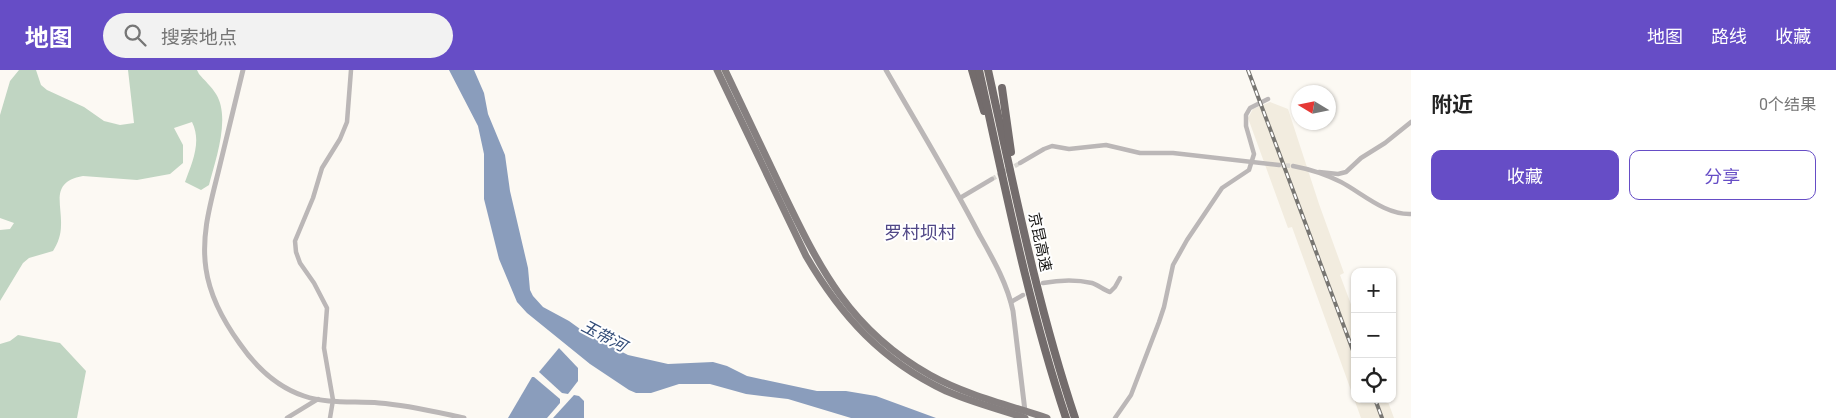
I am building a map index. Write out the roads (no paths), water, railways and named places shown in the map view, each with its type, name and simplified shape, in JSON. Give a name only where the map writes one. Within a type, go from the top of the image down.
[{"type":"highway","points":[[972,70],[1007,193]]},
{"type":"highway","name":"京昆高速","points":[[979,70],[1025,277],[1066,418]]},
{"type":"highway","name":"京昆高速","points":[[988,70],[1023,228],[1051,342],[1075,418]]},
{"type":"highway","points":[[1002,88],[1023,228]]},
{"type":"main road","points":[[717,70],[806,256],[822,283],[853,324],[889,357],[928,382],[959,396],[1025,416],[1046,417]]},
{"type":"main road","points":[[725,70],[812,252],[828,279],[858,319],[880,342],[931,376],[1025,416]]},
{"type":"street","points":[[243,70],[206,222],[204,250],[208,279],[223,317],[238,342],[270,377],[304,396],[318,399],[392,404],[464,418]]},
{"type":"street","points":[[330,418],[333,400],[324,348],[328,308],[300,263],[295,248],[296,237],[313,198],[322,168],[340,139],[347,122],[351,70]]},
{"type":"street","points":[[886,70],[960,198],[1004,280],[1011,302],[1025,416]]},
{"type":"street","points":[[1115,418],[1131,395],[1162,312],[1170,271],[1178,255],[1222,188],[1247,172],[1254,154],[1246,126],[1246,115],[1250,108],[1268,99]]},
{"type":"street","points":[[1315,172],[1338,174],[1346,172],[1411,122]]},
{"type":"street","points":[[1020,163],[1052,146],[1069,149],[1106,145],[1140,153],[1173,153],[1279,165]]},
{"type":"street","points":[[1293,166],[1342,182],[1371,201],[1391,210],[1411,214]]},
{"type":"street","points":[[960,198],[992,179]]},
{"type":"street","points":[[1043,283],[1057,280],[1074,280],[1092,283],[1110,292],[1116,287],[1120,278]]},
{"type":"street","points":[[1011,302],[1022,295]]},
{"type":"street","points":[[287,418],[318,399]]},
{"type":"water","points":[[449,70],[474,70],[484,93],[488,114],[505,155],[510,191],[528,268],[530,290],[543,307],[569,321],[587,334],[628,355],[668,364],[713,362],[727,366],[747,376],[817,391],[846,391],[876,396],[936,418],[851,418],[788,399],[746,394],[710,384],[679,384],[651,393],[636,393],[590,364],[527,313],[517,302],[499,259],[484,199],[484,154],[478,126]]},
{"type":"water","points":[[559,348],[578,368],[578,381],[568,394],[562,393],[539,372]]},
{"type":"water","points":[[532,377],[560,399],[560,403],[547,418],[508,418]]},
{"type":"water","points":[[574,395],[579,396],[584,401],[584,418],[553,418]]},
{"type":"tunnel","points":[[992,179],[1020,163]]},
{"type":"tunnel","points":[[1279,165],[1293,166]]},
{"type":"railway","points":[[1248,70],[1351,345]]},
{"type":"railway","points":[[1376,403],[1382,418]]},
{"type":"district","name":"罗村坝村","points":[[920,232]]},
{"type":"water label","name":"玉带河","points":[[604,336]]}]
